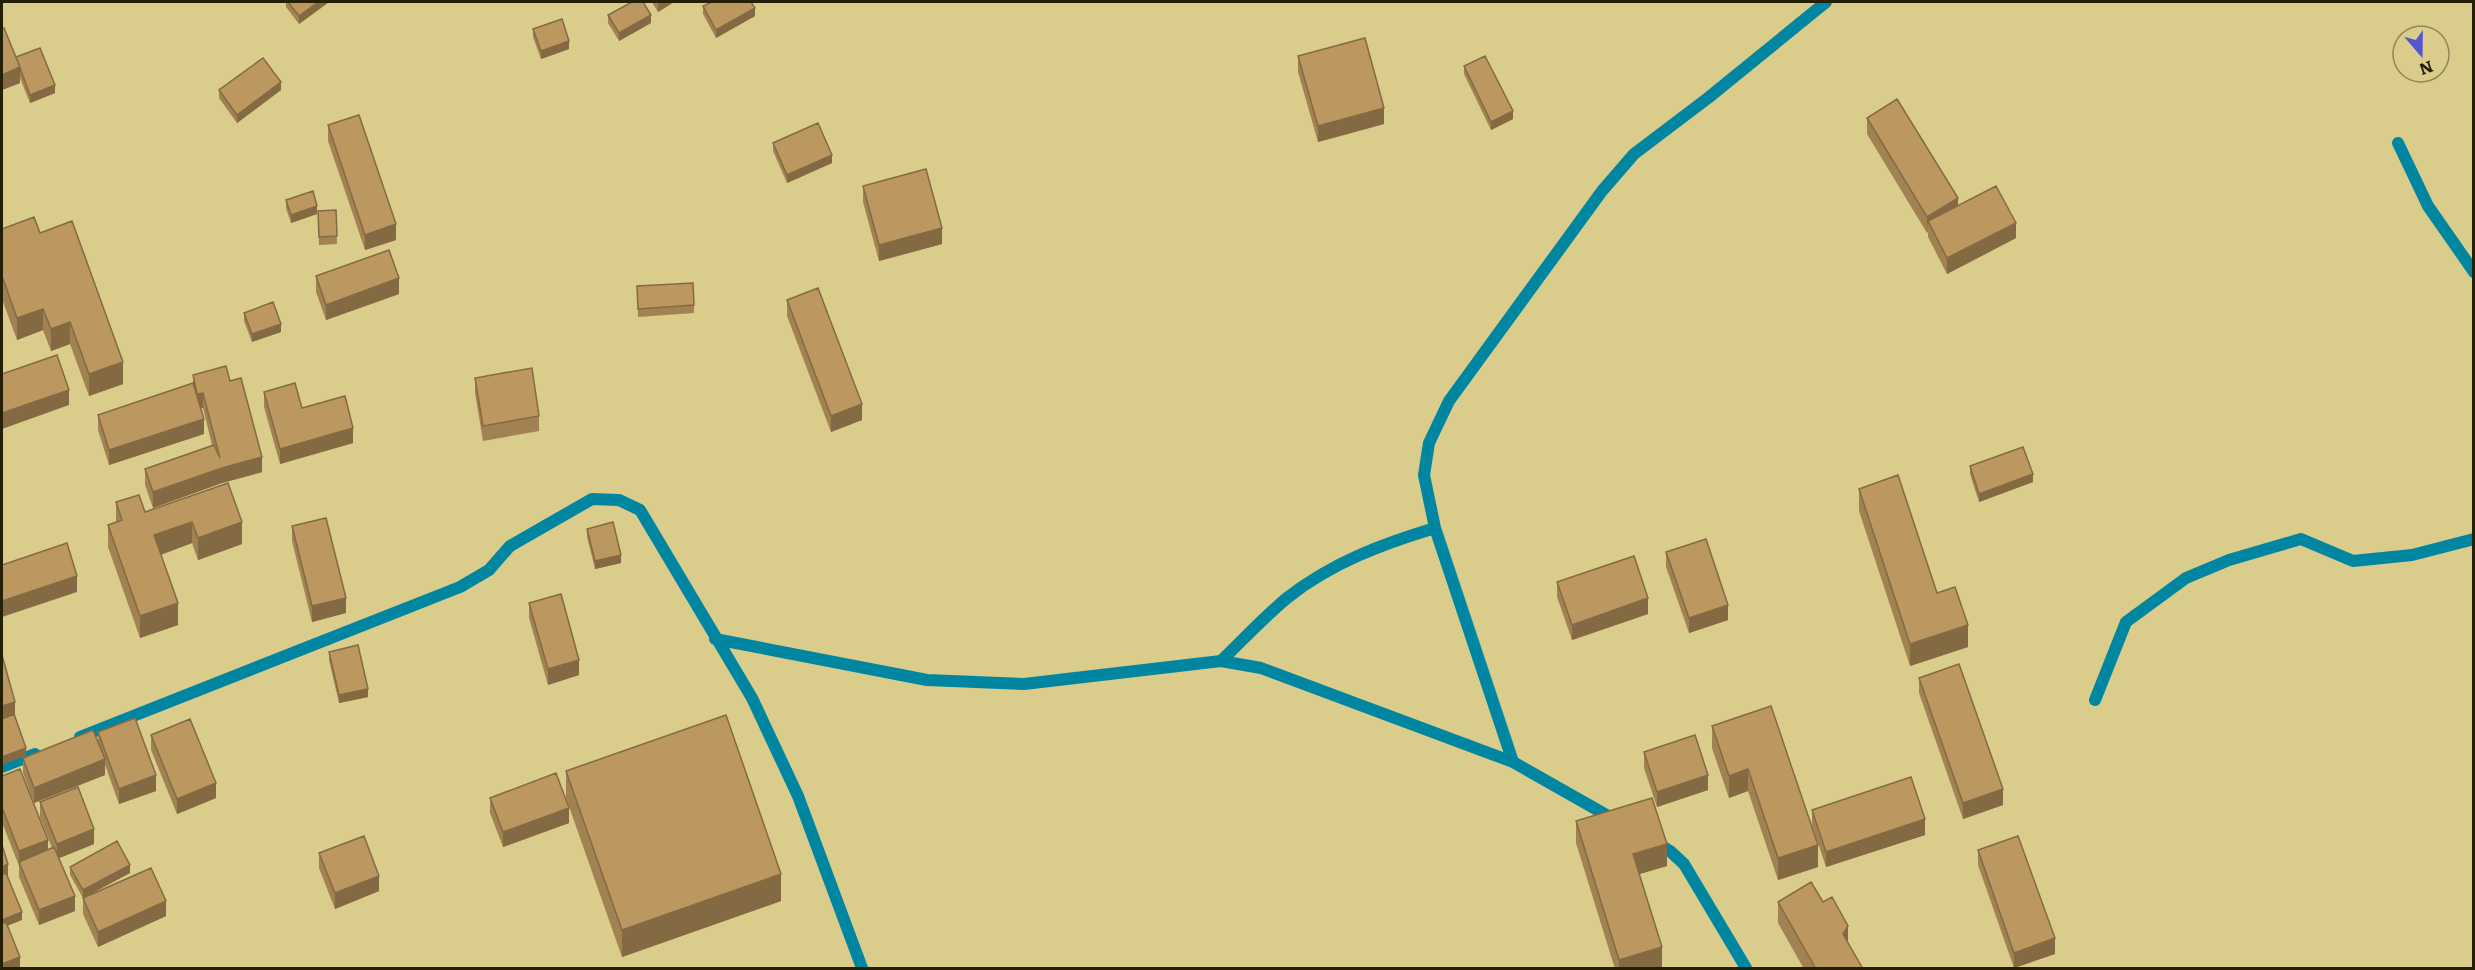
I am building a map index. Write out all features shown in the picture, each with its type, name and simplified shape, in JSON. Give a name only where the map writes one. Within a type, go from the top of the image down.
[{"type":"street","points":[[1513,762],[1435,528],[1424,475],[1429,443],[1449,401],[1602,191],[1634,154],[1708,99],[1826,2]]},
{"type":"street","points":[[2398,143],[2428,206],[2474,272]]},
{"type":"street","points":[[67,742],[460,587],[489,570],[510,546],[592,499],[619,500],[640,510],[752,698],[798,796],[862,969]]},
{"type":"street","points":[[1221,661],[1287,598],[1331,568],[1376,546],[1435,528]]},
{"type":"street","points":[[2095,700],[2126,622],[2186,578],[2229,560],[2301,539],[2353,561],[2412,555],[2474,539]]},
{"type":"street","points":[[715,639],[927,680],[1024,684],[1221,661],[1261,668],[1513,762],[1670,851],[1684,864],[1746,969]]},
{"type":"street","points":[[2,767],[45,750]]},
{"type":"building","points":[[288,2],[318,2],[299,16]]},
{"type":"building","points":[[632,2],[643,2],[651,15],[619,33],[608,15]]},
{"type":"building","points":[[712,2],[751,2],[755,8],[716,30],[703,6]]},
{"type":"building","points":[[562,19],[569,41],[541,51],[533,29]]},
{"type":"building","points":[[4,28],[20,67],[2,75],[2,29]]},
{"type":"building","points":[[1365,38],[1384,108],[1318,126],[1298,56]]},
{"type":"building","points":[[40,48],[55,85],[30,95],[16,57]]},
{"type":"building","points":[[1485,56],[1513,111],[1491,122],[1464,66]]},
{"type":"building","points":[[263,58],[281,82],[237,115],[219,90]]},
{"type":"building","points":[[1897,99],[1958,198],[1927,217],[1867,118]]},
{"type":"building","points":[[359,115],[396,224],[365,235],[328,125]]},
{"type":"building","points":[[818,123],[832,155],[787,175],[773,143]]},
{"type":"building","points":[[926,169],[942,228],[879,245],[863,186]]},
{"type":"building","points":[[1996,186],[2016,223],[1947,258],[1928,221]]},
{"type":"building","points":[[313,191],[317,206],[291,215],[286,200]]},
{"type":"building","points":[[336,210],[337,236],[319,237],[318,211]]},
{"type":"building","points":[[34,217],[40,233],[72,221],[123,362],[89,374],[70,322],[51,329],[43,309],[17,318],[2,276],[2,229]]},
{"type":"building","points":[[389,250],[399,278],[326,305],[316,276]]},
{"type":"building","points":[[693,283],[694,305],[638,309],[637,286]]},
{"type":"building","points":[[818,288],[862,404],[831,416],[787,300]]},
{"type":"building","points":[[273,302],[281,324],[252,334],[244,313]]},
{"type":"building","points":[[57,355],[69,390],[2,413],[2,374]]},
{"type":"building","points":[[226,366],[230,381],[241,378],[262,457],[153,492],[145,469],[214,445],[220,458],[203,393],[197,394],[193,375]]},
{"type":"building","points":[[532,368],[539,416],[483,426],[475,378]]},
{"type":"building","points":[[193,383],[204,419],[109,450],[98,415]]},
{"type":"building","points":[[295,383],[302,408],[345,396],[353,428],[280,449],[264,392]]},
{"type":"building","points":[[2023,447],[2033,474],[1979,494],[1970,466]]},
{"type":"building","points":[[1898,475],[1937,593],[1955,587],[1968,625],[1910,644],[1859,489]]},
{"type":"building","points":[[228,483],[242,522],[198,538],[192,522],[154,535],[178,603],[140,616],[108,525],[122,520],[116,502],[139,495],[145,512]]},
{"type":"building","points":[[326,518],[346,598],[312,606],[292,526]]},
{"type":"building","points":[[613,522],[621,555],[595,561],[587,529]]},
{"type":"building","points":[[1706,539],[1728,605],[1689,618],[1666,552]]},
{"type":"building","points":[[67,543],[77,576],[2,601],[2,565]]},
{"type":"building","points":[[1634,556],[1648,598],[1572,625],[1557,582]]},
{"type":"building","points":[[561,594],[579,660],[548,669],[529,603]]},
{"type":"building","points":[[358,645],[368,689],[339,695],[329,652]]},
{"type":"building","points":[[2,655],[15,702],[2,706]]},
{"type":"building","points":[[1959,664],[2003,789],[1963,803],[1919,678]]},
{"type":"building","points":[[1771,706],[1818,845],[1778,858],[1748,769],[1729,776],[1712,726]]},
{"type":"building","points":[[14,714],[26,748],[2,757],[2,719]]},
{"type":"building","points":[[726,715],[781,874],[622,930],[566,771]]},
{"type":"building","points":[[135,718],[156,775],[119,789],[98,732]]},
{"type":"building","points":[[190,719],[216,783],[177,799],[151,735]]},
{"type":"building","points":[[93,730],[105,759],[34,788],[23,758]]},
{"type":"building","points":[[1695,735],[1708,775],[1657,792],[1644,752]]},
{"type":"building","points":[[20,769],[48,840],[19,851],[2,810],[2,776]]},
{"type":"building","points":[[556,773],[569,808],[503,832],[490,798]]},
{"type":"building","points":[[1911,777],[1925,819],[1826,852],[1812,810]]},
{"type":"building","points":[[78,787],[94,829],[57,844],[40,802]]},
{"type":"building","points":[[1652,798],[1667,844],[1633,854],[1662,947],[1619,960],[1576,821]]},
{"type":"building","points":[[364,836],[379,876],[335,893],[319,853]]},
{"type":"building","points":[[2018,836],[2055,938],[2014,953],[1978,850]]},
{"type":"building","points":[[117,841],[130,865],[83,890],[70,867]]},
{"type":"building","points":[[2,845],[8,864],[2,867]]},
{"type":"building","points":[[54,847],[75,896],[39,910],[19,862]]},
{"type":"building","points":[[151,868],[166,901],[98,932],[83,898]]},
{"type":"building","points":[[6,873],[22,912],[2,920],[2,875]]},
{"type":"building","points":[[1811,882],[1823,902],[1832,897],[1848,926],[1843,934],[1863,969],[1816,969],[1778,902]]},
{"type":"building","points":[[6,922],[20,957],[2,964],[2,924]]}]
